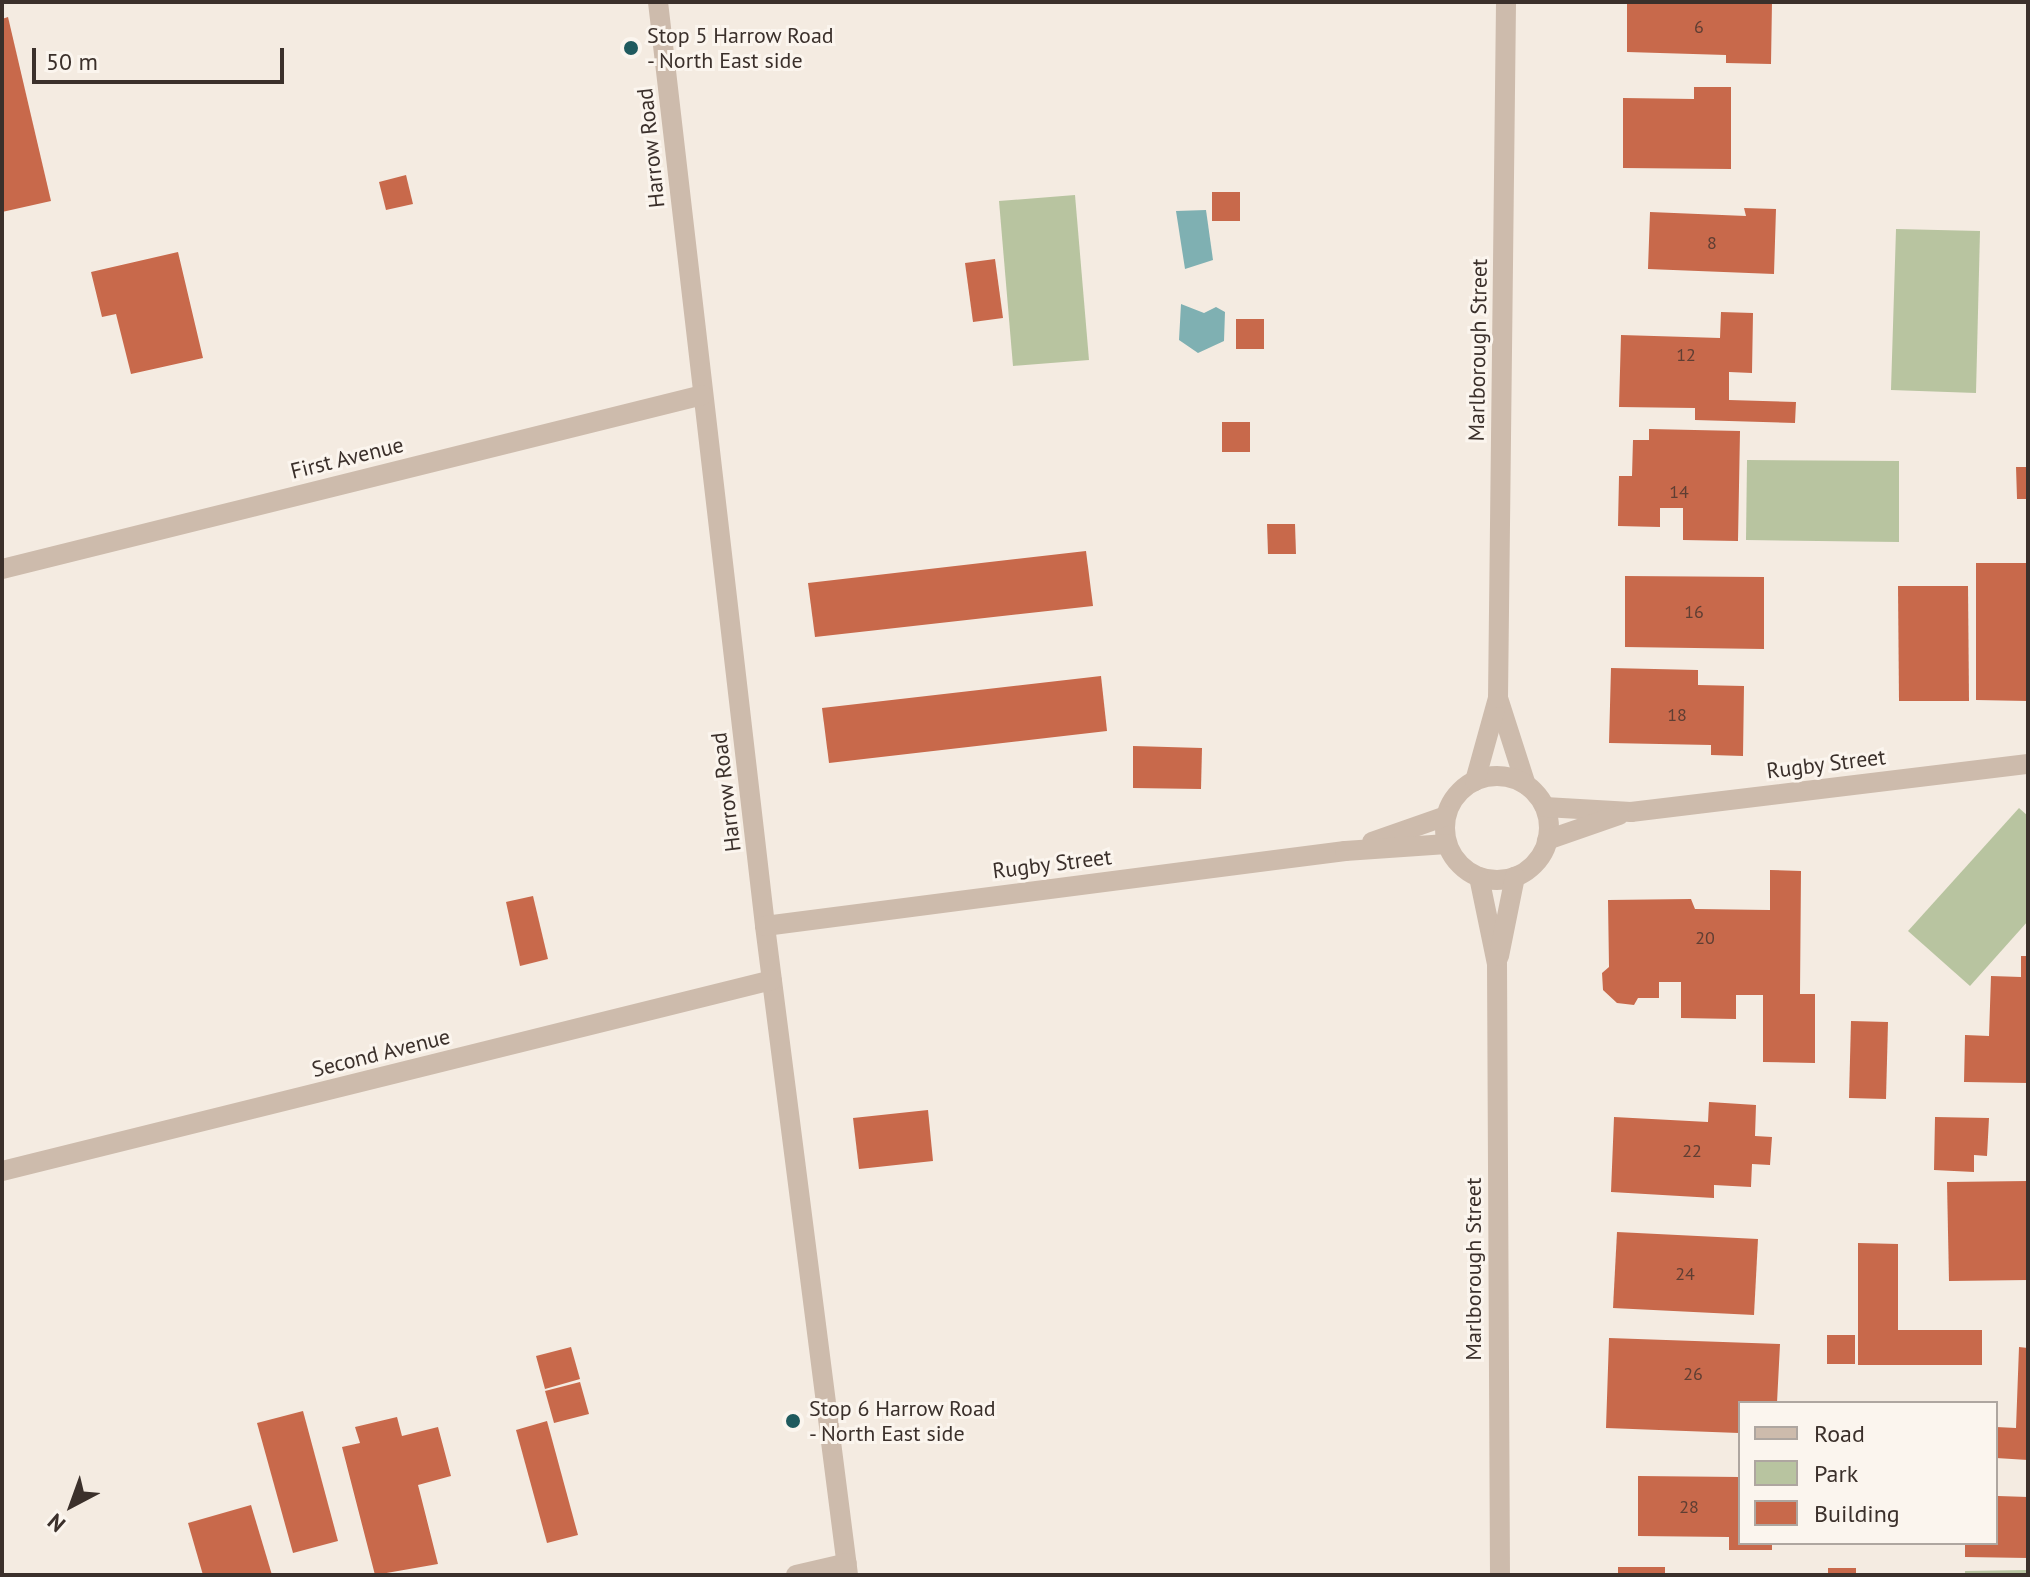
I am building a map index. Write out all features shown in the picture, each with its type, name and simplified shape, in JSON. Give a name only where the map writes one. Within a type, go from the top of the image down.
[{"type":"street","name":"Harrow Road","points":[[658,2],[765,926],[848,1569]]},
{"type":"street","name":"Marlborough Street","points":[[1475,781],[1498,698],[1506,2]]},
{"type":"street","name":"First Avenue","points":[[2,569],[703,395]]},
{"type":"street","name":"Marlborough Street","points":[[1498,698],[1526,785]]},
{"type":"street","name":"Rugby Street","points":[[1545,807],[1631,812],[2028,764]]},
{"type":"street","points":[[1509,777],[1526,785],[1545,807],[1547,840],[1530,868],[1515,877],[1479,877],[1456,860],[1447,844],[1446,816],[1458,793],[1475,781],[1509,777]]},
{"type":"street","name":"Rugby Street","points":[[1547,840],[1631,812]]},
{"type":"street","name":"Rugby Street","points":[[1345,851],[1446,816]]},
{"type":"street","name":"Rugby Street","points":[[765,926],[1345,851],[1447,844]]},
{"type":"street","name":"Marlborough Street","points":[[1479,877],[1497,964],[1500,1575]]},
{"type":"street","name":"Marlborough Street","points":[[1497,964],[1515,877]]},
{"type":"street","name":"Second Avenue","points":[[2,1171],[772,980]]},
{"type":"street","points":[[796,1575],[848,1569]]},
{"type":"green space","points":[[1075,195],[1089,360],[1013,366],[999,201]]},
{"type":"green space","points":[[1896,229],[1980,231],[1976,393],[1891,390]]},
{"type":"green space","points":[[1747,460],[1899,461],[1899,542],[1746,540]]},
{"type":"green space","points":[[2019,808],[2028,816],[2028,921],[1970,986],[1908,931]]},
{"type":"green space","points":[[2028,1570],[2028,1575],[1965,1575],[1965,1571]]},
{"type":"water","points":[[1206,210],[1213,260],[1185,269],[1176,211]]},
{"type":"water","points":[[1181,304],[1204,313],[1216,307],[1225,312],[1224,341],[1198,353],[1179,340]]},
{"type":"building","points":[[1627,2],[1772,2],[1771,64],[1726,63],[1726,55],[1627,52]]},
{"type":"building","points":[[8,17],[51,201],[2,212],[2,19]]},
{"type":"building","points":[[1694,87],[1731,87],[1731,169],[1623,168],[1623,98],[1694,99]]},
{"type":"building","points":[[406,175],[413,204],[386,210],[379,182]]},
{"type":"building","points":[[1212,192],[1240,192],[1240,221],[1212,221]]},
{"type":"building","points":[[1744,208],[1776,209],[1774,274],[1648,269],[1650,212],[1746,216]]},
{"type":"building","points":[[178,252],[203,358],[131,374],[116,314],[102,317],[91,272]]},
{"type":"building","points":[[995,259],[1003,318],[973,322],[965,263]]},
{"type":"building","points":[[1721,312],[1753,313],[1752,373],[1729,372],[1729,400],[1796,402],[1795,423],[1695,420],[1695,408],[1619,407],[1621,335],[1720,338]]},
{"type":"building","points":[[1236,319],[1264,319],[1264,349],[1236,349]]},
{"type":"building","points":[[1222,422],[1250,422],[1250,452],[1222,452]]},
{"type":"building","points":[[1649,429],[1740,431],[1738,541],[1683,540],[1683,508],[1660,508],[1660,527],[1618,526],[1619,476],[1632,476],[1633,440],[1649,440]]},
{"type":"building","points":[[2016,467],[2028,467],[2028,499],[2017,499]]},
{"type":"building","points":[[1267,524],[1295,524],[1296,554],[1268,554]]},
{"type":"building","points":[[1086,551],[1093,606],[815,637],[808,583]]},
{"type":"building","points":[[1976,563],[2028,563],[2028,701],[1976,700]]},
{"type":"building","points":[[1625,576],[1764,577],[1764,649],[1625,647]]},
{"type":"building","points":[[1898,586],[1968,586],[1969,701],[1899,701]]},
{"type":"building","points":[[1611,668],[1698,670],[1698,685],[1744,686],[1743,756],[1711,755],[1711,745],[1609,743]]},
{"type":"building","points":[[1101,676],[1107,731],[829,763],[822,708]]},
{"type":"building","points":[[1133,746],[1202,748],[1201,789],[1133,788]]},
{"type":"building","points":[[1770,870],[1801,871],[1800,994],[1815,994],[1815,1063],[1763,1062],[1763,995],[1736,995],[1736,1019],[1681,1018],[1681,982],[1659,982],[1659,998],[1638,998],[1634,1005],[1617,1003],[1603,990],[1602,973],[1609,967],[1608,900],[1691,899],[1695,909],[1770,910]]},
{"type":"building","points":[[533,896],[548,959],[520,966],[506,902]]},
{"type":"building","points":[[2021,956],[2028,956],[2028,1083],[1964,1082],[1965,1035],[1989,1036],[1991,976],[2021,977]]},
{"type":"building","points":[[1851,1021],[1888,1022],[1886,1099],[1849,1098]]},
{"type":"building","points":[[1709,1102],[1756,1105],[1755,1136],[1772,1137],[1770,1165],[1752,1164],[1751,1187],[1714,1185],[1714,1198],[1611,1192],[1614,1117],[1708,1122]]},
{"type":"building","points":[[928,1110],[933,1161],[859,1169],[853,1118]]},
{"type":"building","points":[[1935,1117],[1989,1118],[1987,1156],[1974,1155],[1974,1172],[1934,1170]]},
{"type":"building","points":[[2028,1181],[2028,1280],[1949,1281],[1947,1182]]},
{"type":"building","points":[[1617,1232],[1758,1239],[1754,1315],[1613,1308]]},
{"type":"building","points":[[1858,1243],[1898,1244],[1898,1330],[1982,1330],[1982,1365],[1858,1365]]},
{"type":"building","points":[[1827,1335],[1855,1335],[1855,1364],[1827,1364]]},
{"type":"building","points":[[1609,1338],[1780,1344],[1777,1401],[1738,1401],[1738,1433],[1606,1428]]},
{"type":"building","points":[[571,1347],[580,1379],[545,1389],[536,1356]]},
{"type":"building","points":[[2019,1347],[2028,1348],[2028,1460],[1998,1458],[1998,1427],[2016,1428]]},
{"type":"building","points":[[580,1382],[589,1414],[554,1423],[545,1391]]},
{"type":"building","points":[[303,1411],[338,1541],[293,1553],[257,1423]]},
{"type":"building","points":[[397,1417],[402,1436],[438,1427],[451,1476],[418,1485],[438,1564],[375,1575],[342,1447],[360,1443],[355,1427]]},
{"type":"building","points":[[547,1421],[578,1535],[547,1543],[516,1430]]},
{"type":"building","points":[[1638,1476],[1738,1477],[1738,1545],[1772,1545],[1772,1550],[1729,1550],[1729,1537],[1638,1536]]},
{"type":"building","points":[[1998,1496],[2028,1497],[2028,1558],[1965,1557],[1965,1545],[1998,1545]]},
{"type":"building","points":[[251,1505],[272,1575],[203,1575],[188,1523]]},
{"type":"building","points":[[1618,1567],[1665,1567],[1665,1575],[1618,1575]]},
{"type":"building","points":[[1828,1568],[1856,1568],[1856,1575],[1828,1575]]},
{"type":"place","name":"Stop 5 Harrow Road - North East side","points":[[631,48]]},
{"type":"place","name":"Stop 6 Harrow Road - North East side","points":[[793,1421]]}]
